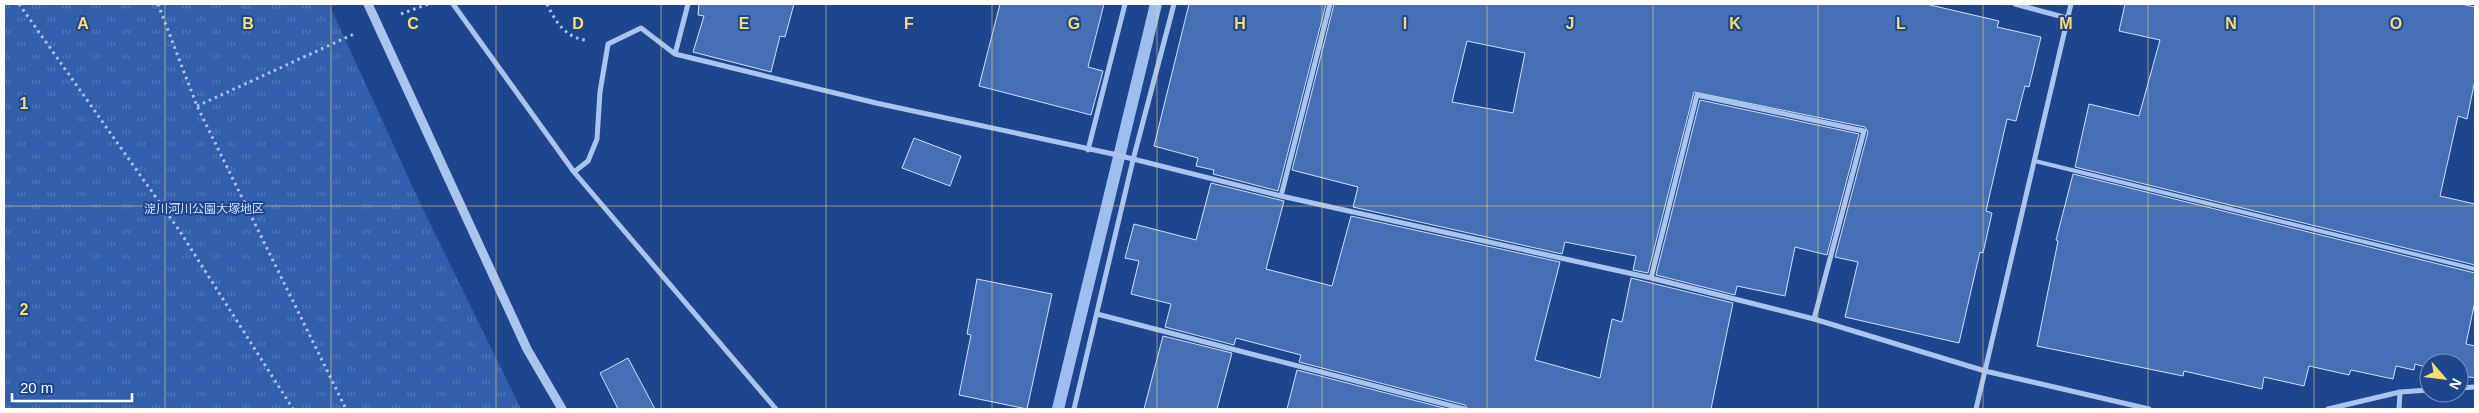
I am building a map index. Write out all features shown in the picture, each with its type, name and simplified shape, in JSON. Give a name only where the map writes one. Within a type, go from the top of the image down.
[{"type":"street","points":[[368,4],[527,349],[562,409]]},
{"type":"street","points":[[453,4],[574,172],[776,409]]},
{"type":"street","points":[[675,54],[688,4]]},
{"type":"street","points":[[1088,150],[1126,4]]},
{"type":"street","points":[[1074,409],[1133,160],[1174,4]]},
{"type":"street","points":[[1281,196],[1330,4]]},
{"type":"street","points":[[2015,4],[2067,18]]},
{"type":"street","points":[[1976,409],[2071,4]]},
{"type":"street","points":[[574,172],[588,161],[597,139],[600,92],[608,44],[641,28],[675,54],[876,103],[1133,160],[1281,196],[1652,278],[1814,319],[1985,371],[2149,409]]},
{"type":"street","points":[[1652,278],[1697,95],[1864,131],[1814,319]]},
{"type":"street","points":[[1097,314],[1464,409]]},
{"type":"street","points":[[2328,409],[2400,392],[2419,391]]},
{"type":"street","points":[[2399,409],[2400,392]]},
{"type":"lane","points":[[2035,161],[2475,269]]},
{"type":"path","points":[[19,4],[179,230],[293,409]]},
{"type":"path","points":[[158,4],[196,106],[346,409]]},
{"type":"path","points":[[196,106],[377,24],[428,4]]},
{"type":"path","points":[[547,4],[557,24],[578,39],[608,44]]},
{"type":"green space","name":"淀川河川公園大塚地区","points":[[4,4],[329,4],[420,203],[521,409],[4,409]]},
{"type":"building","points":[[699,4],[794,4],[785,37],[780,36],[771,72],[693,52],[704,16],[698,15]]},
{"type":"building","points":[[1000,4],[1104,4],[1088,67],[1103,71],[1091,115],[979,86]]},
{"type":"building","points":[[1189,4],[1326,4],[1278,191],[1213,174],[1214,170],[1196,166],[1198,158],[1154,146]]},
{"type":"building","points":[[1334,4],[1926,4],[1999,21],[1997,27],[2041,37],[2029,87],[2025,86],[2016,121],[2007,119],[1986,211],[1992,213],[1983,253],[1980,252],[1959,343],[1845,317],[1858,262],[1835,257],[1868,132],[1865,127],[1694,92],[1648,273],[1633,270],[1636,256],[1565,242],[1562,254],[1353,207],[1358,187],[1292,170]],"holes":[[[1467,41],[1525,53],[1513,113],[1452,102]]]},
{"type":"building","points":[[2125,4],[2461,4],[2475,7],[2475,80],[2467,119],[2458,116],[2440,196],[2475,204],[2475,265],[2075,167],[2089,104],[2139,116],[2160,40],[2119,31]]},
{"type":"building","points":[[1700,100],[1859,134],[1827,255],[1795,247],[1785,296],[1737,286],[1735,295],[1656,275]]},
{"type":"building","points":[[914,138],[961,156],[950,186],[902,168]]},
{"type":"building","points":[[2073,174],[2475,273],[2475,301],[2466,344],[2475,346],[2475,378],[2469,377],[2469,353],[2419,353],[2419,365],[2415,364],[2414,370],[2396,366],[2393,379],[2351,370],[2349,375],[2309,366],[2304,386],[2264,377],[2262,389],[2184,371],[2183,376],[2037,346],[2058,241],[2056,240]]},
{"type":"building","points":[[1211,183],[1284,201],[1266,269],[1332,286],[1351,216],[1560,262],[1535,360],[1600,378],[1612,319],[1622,322],[1631,278],[1733,303],[1711,409],[1468,409],[1465,405],[1299,362],[1301,355],[1236,338],[1234,345],[1165,327],[1171,304],[1131,294],[1139,261],[1125,258],[1134,224],[1196,240]]},
{"type":"building","points":[[977,279],[1052,294],[1027,409],[959,395],[971,335],[967,334]]},
{"type":"building","points":[[1163,336],[1232,353],[1217,409],[1144,409]]},
{"type":"building","points":[[628,358],[655,409],[618,409],[600,373]]},
{"type":"building","points":[[1297,370],[1448,409],[1287,409]]},
{"type":"waterway","points":[[1058,409],[1156,4]]}]
